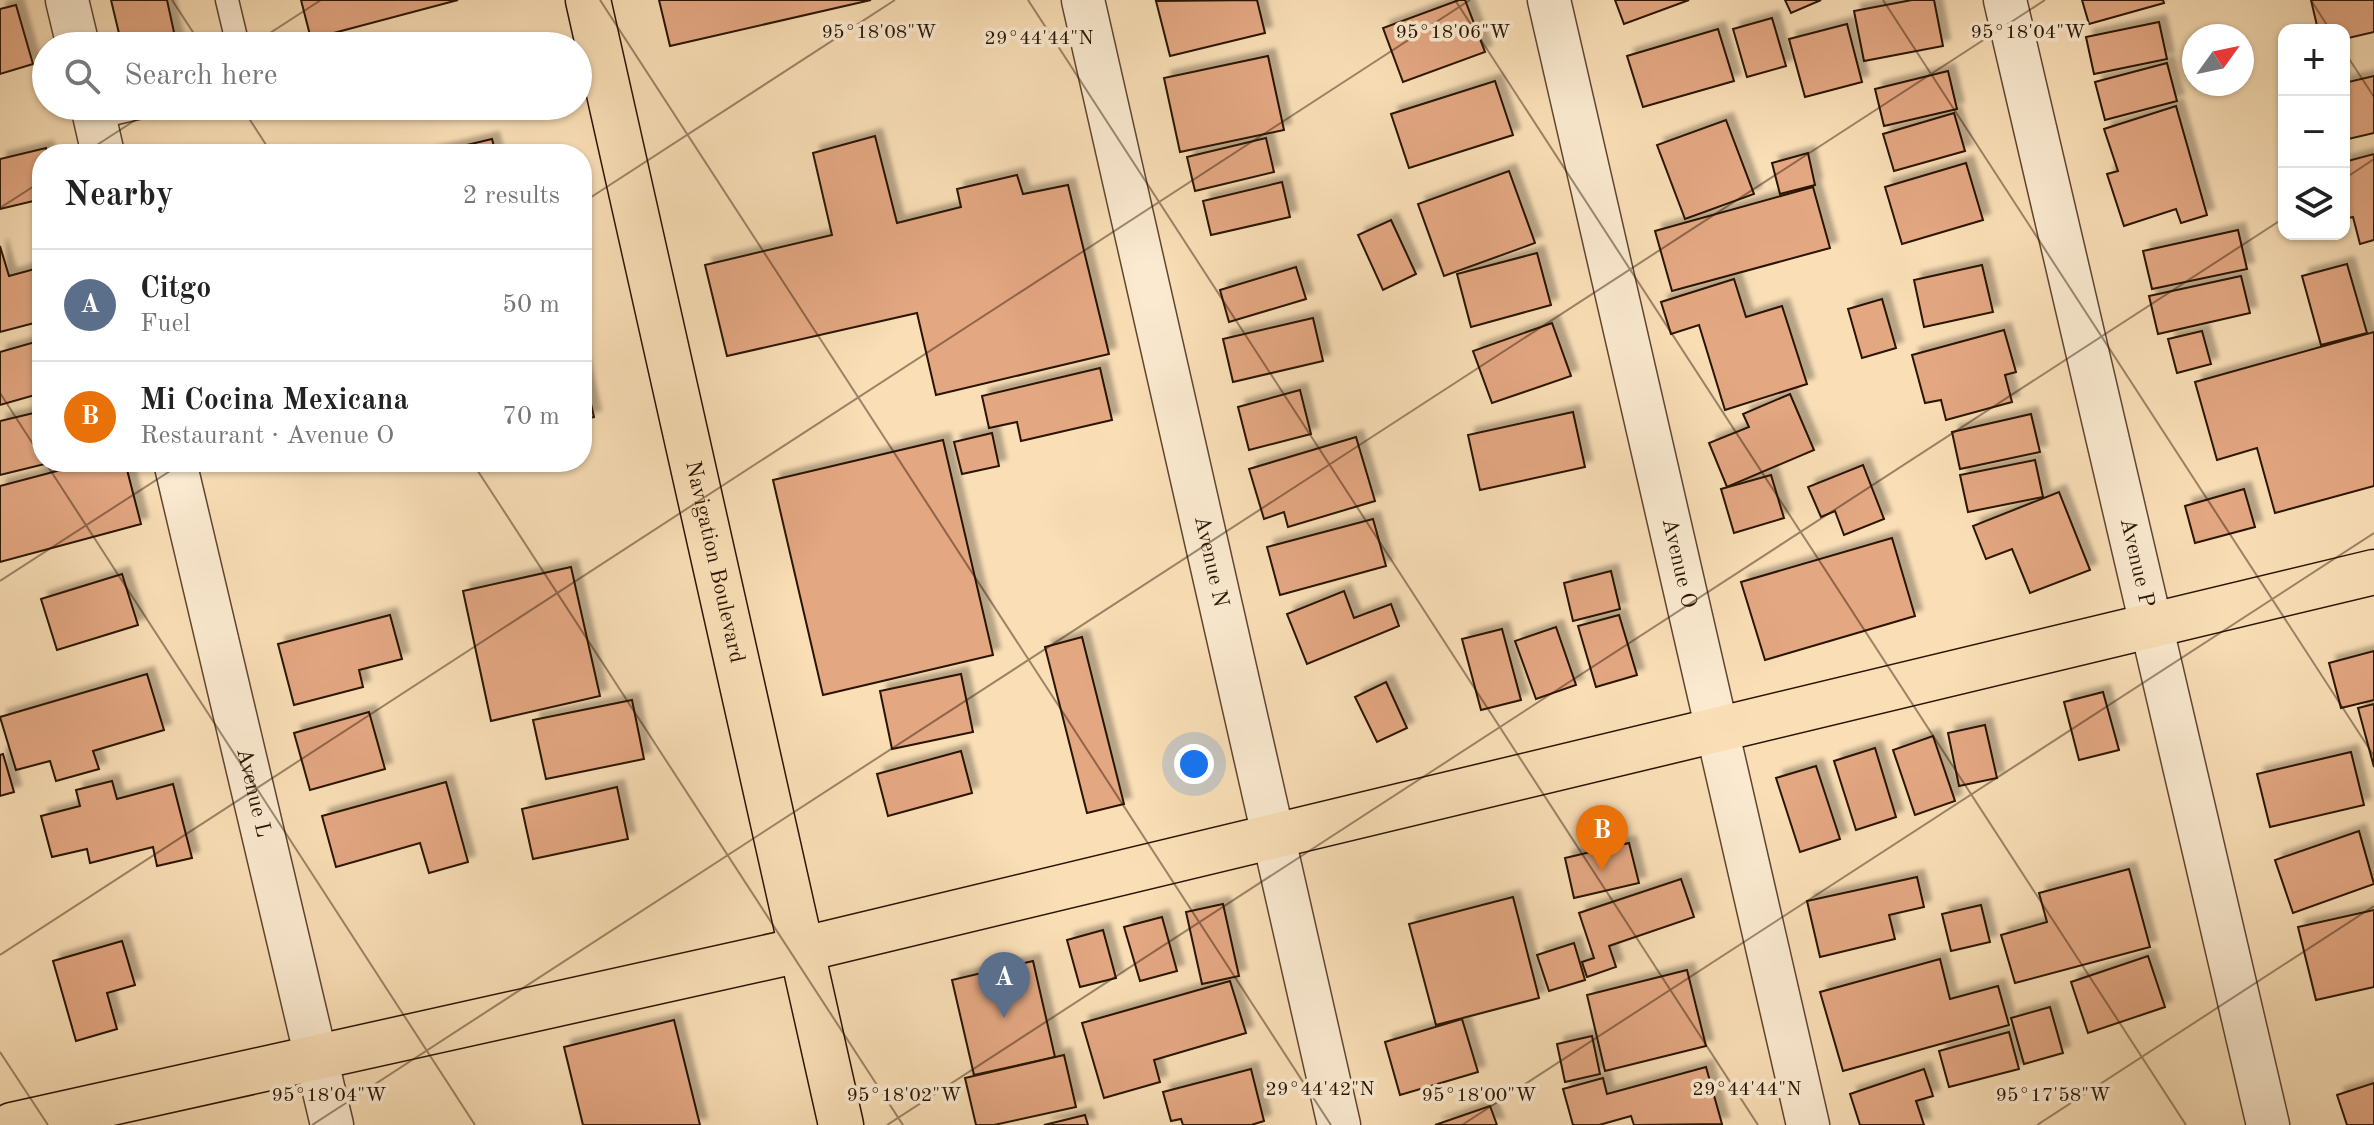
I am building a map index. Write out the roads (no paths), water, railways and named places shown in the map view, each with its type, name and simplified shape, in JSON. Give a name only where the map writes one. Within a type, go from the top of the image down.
[{"type":"main road","name":"Navigation Boulevard","points":[[588,0],[841,1125]]},
{"type":"main road","points":[[12,1125],[800,950],[2374,572]]},
{"type":"street","points":[[67,0],[75,32]]},
{"type":"street","name":"Avenue N","points":[[1083,0],[1339,1125]]},
{"type":"street","name":"Avenue O","points":[[1549,0],[1808,1125]]},
{"type":"street","name":"Avenue P","points":[[2005,0],[2268,1125]]},
{"type":"street","name":"Avenue L","points":[[177,472],[332,1125]]},
{"type":"lane","points":[[227,0],[235,32]]},
{"type":"place","name":"Mi Cocina Mexicana","points":[[1602,871]]},
{"type":"place","name":"Citgo","points":[[1004,1018]]}]
